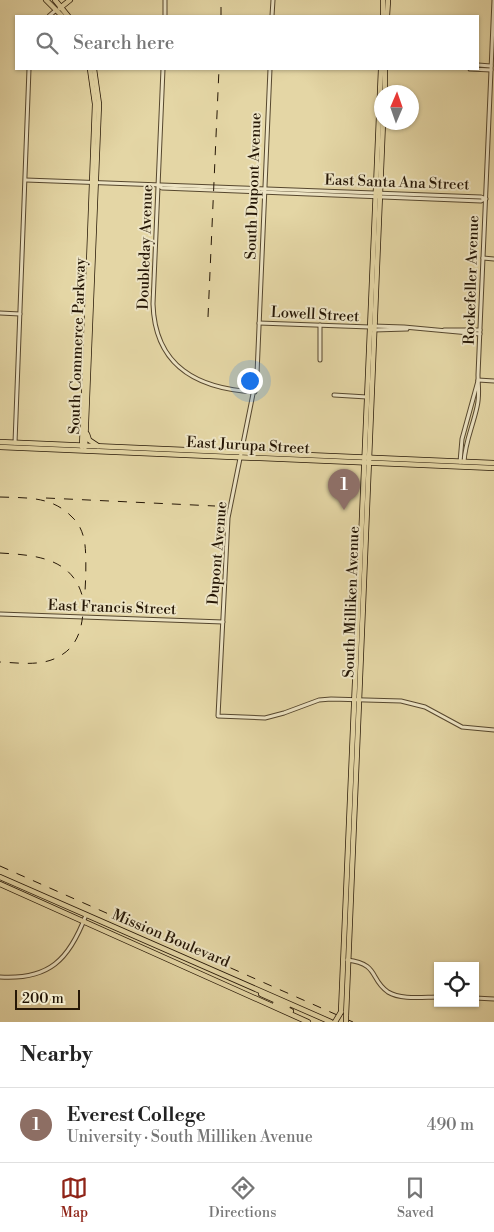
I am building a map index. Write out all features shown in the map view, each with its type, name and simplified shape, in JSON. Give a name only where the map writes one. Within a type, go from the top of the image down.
[{"type":"main road","points":[[46,0],[59,4],[67,15]]},
{"type":"main road","points":[[59,4],[70,0]]},
{"type":"main road","points":[[383,0],[383,15]]},
{"type":"main road","points":[[387,15],[388,0]]},
{"type":"main road","name":"South Commerce Parkway","points":[[83,448],[86,430],[94,183],[95,104],[90,70]]},
{"type":"main road","name":"South Commerce Parkway","points":[[83,448],[99,104],[94,70]]},
{"type":"main road","name":"South Milliken Avenue","points":[[345,992],[373,327],[380,70]]},
{"type":"main road","points":[[385,85],[386,70]]},
{"type":"main road","name":"South Milliken Avenue","points":[[378,195],[382,130]]},
{"type":"main road","name":"South Milliken Avenue","points":[[367,458],[367,397],[373,327]]},
{"type":"main road","points":[[86,430],[89,440],[101,447]]},
{"type":"main road","name":"East Jurupa Street","points":[[0,442],[15,445],[241,455],[367,458],[494,468]]},
{"type":"main road","name":"East Jurupa Street","points":[[0,448],[15,445]]},
{"type":"main road","name":"East Jurupa Street","points":[[83,448],[101,447],[366,464],[494,463]]},
{"type":"main road","name":"Mission Boulevard","points":[[0,877],[331,1022]]},
{"type":"main road","name":"Mission Boulevard","points":[[0,884],[308,1022]]},
{"type":"main road","points":[[154,944],[320,1021]]},
{"type":"main road","points":[[237,989],[320,1021],[331,1022],[341,1012]]},
{"type":"main road","points":[[340,1022],[345,992]]},
{"type":"main road","points":[[345,992],[346,1022]]},
{"type":"street","points":[[165,15],[166,0]]},
{"type":"street","points":[[272,0],[272,15]]},
{"type":"street","name":"Rockefeller Avenue","points":[[462,464],[466,442],[478,402],[480,386],[478,380],[494,0]]},
{"type":"street","points":[[50,15],[59,4]]},
{"type":"street","points":[[479,65],[491,68]]},
{"type":"street","points":[[479,69],[491,68]]},
{"type":"street","points":[[15,445],[30,70]]},
{"type":"street","name":"Doubleday Avenue","points":[[163,70],[153,304],[154,322],[160,340],[175,363],[197,380],[223,390],[254,392]]},
{"type":"street","name":"South Dupont Avenue","points":[[260,304],[270,70]]},
{"type":"street","name":"East Santa Ana Street","points":[[26,180],[158,185],[162,188],[265,190],[481,201],[486,199]]},
{"type":"street","points":[[483,258],[494,258]]},
{"type":"street","name":"Dupont Avenue","points":[[260,304],[254,392],[228,518],[218,716],[265,718],[319,700],[357,700]]},
{"type":"street","points":[[0,313],[20,314]]},
{"type":"street","name":"Lowell Street","points":[[259,323],[449,329],[480,332]]},
{"type":"street","points":[[320,325],[320,360]]},
{"type":"street","points":[[478,380],[494,381]]},
{"type":"street","points":[[334,395],[367,397]]},
{"type":"street","name":"East Francis Street","points":[[0,614],[223,622]]},
{"type":"street","points":[[357,700],[410,702],[425,707],[462,727],[494,730]]},
{"type":"street","points":[[0,978],[28,977],[55,965],[70,949],[86,915]]},
{"type":"street","points":[[347,960],[370,968],[383,988],[394,995],[434,997]]},
{"type":"street","points":[[479,998],[494,999]]},
{"type":"railway","points":[[221,0],[221,15]]},
{"type":"railway","points":[[208,317],[219,70]]},
{"type":"railway","points":[[0,497],[38,499],[63,509],[81,529],[85,547],[86,571],[82,622],[77,637],[69,650],[56,658],[41,663],[0,662]]},
{"type":"railway","points":[[46,498],[215,506]]},
{"type":"railway","points":[[0,553],[25,555],[49,560],[69,573],[77,582],[82,595]]},
{"type":"railway","points":[[0,866],[353,1022]]},
{"type":"place","name":"Everest College","points":[[344,510]]}]
